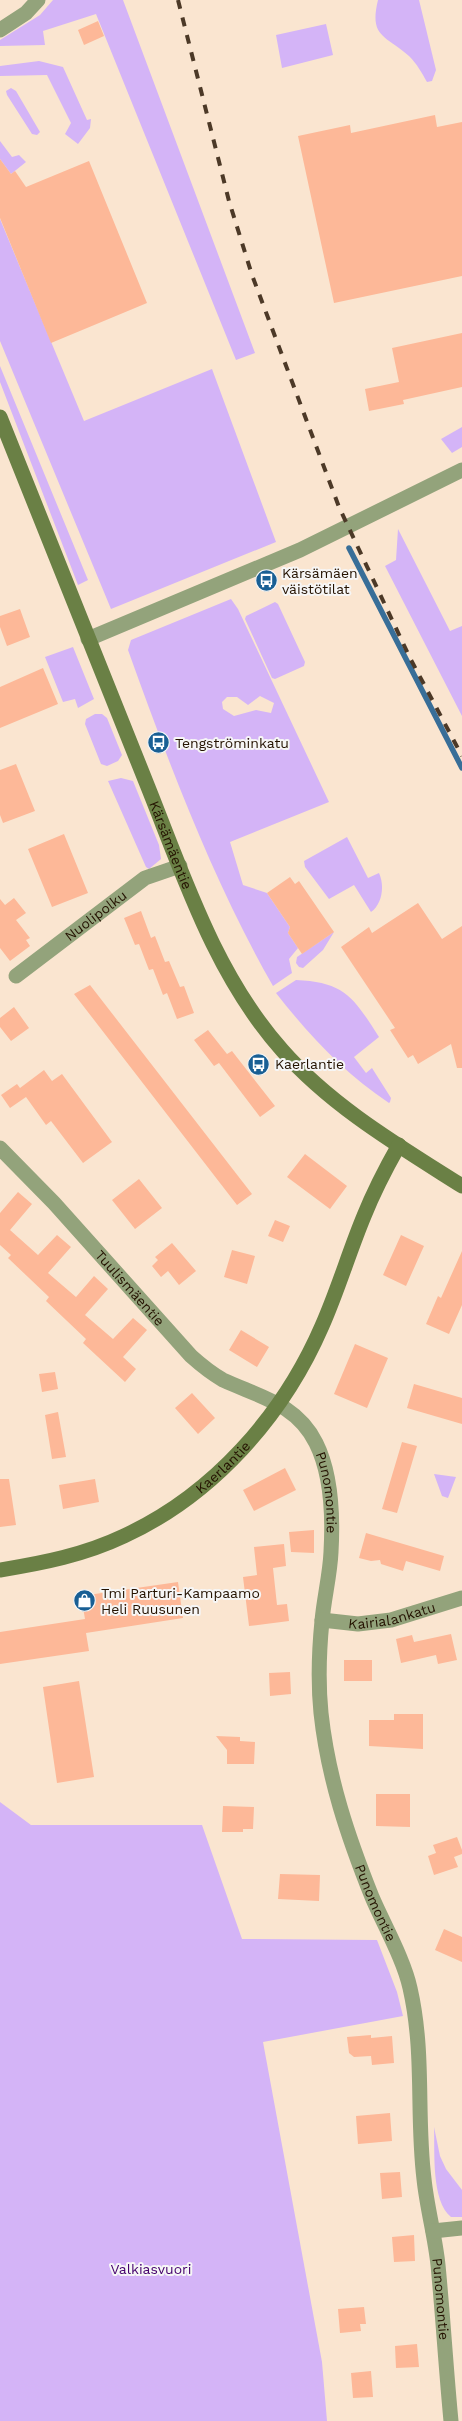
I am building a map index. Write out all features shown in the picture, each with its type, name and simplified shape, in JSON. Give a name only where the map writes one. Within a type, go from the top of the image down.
[{"type":"street","points":[[0,30],[26,13],[38,0]]},
{"type":"street","name":"Kärsämäentie","points":[[0,418],[180,866],[229,973],[264,1029],[315,1083],[361,1119],[462,1186]]},
{"type":"street","points":[[88,639],[300,550],[462,470]]},
{"type":"street","name":"Nuolipolku","points":[[16,976],[146,878],[180,866]]},
{"type":"street","name":"Kaerlantie","points":[[0,1570],[47,1562],[76,1554],[124,1536],[173,1508],[219,1473],[252,1440],[296,1378],[322,1326],[364,1215],[399,1145]]},
{"type":"street","name":"Tuulismäentie","points":[[0,1148],[54,1203],[190,1356],[222,1379],[278,1404]]},
{"type":"street","name":"Punomontie","points":[[278,1404],[296,1415],[307,1427],[318,1446],[325,1472],[331,1508],[332,1553],[322,1620],[319,1693],[328,1765],[353,1849],[409,1983],[416,2017],[421,2061],[424,2178],[438,2262],[451,2421]]},
{"type":"street","name":"Kairialankatu","points":[[322,1620],[358,1624],[391,1620],[462,1598]]},
{"type":"street","points":[[433,2231],[462,2228]]},
{"type":"green space","points":[[53,0],[123,0],[255,353],[236,360],[96,14],[43,31],[45,45],[0,46],[0,40],[40,15]]},
{"type":"green space","points":[[378,0],[419,0],[436,70],[432,81],[427,82],[409,56],[381,34],[376,21]]},
{"type":"green space","points":[[326,24],[333,55],[282,68],[276,35]]},
{"type":"green space","points":[[39,61],[63,67],[87,120],[91,119],[90,128],[78,144],[65,134],[71,123],[47,75],[0,76],[0,66]]},
{"type":"green space","points":[[11,88],[16,91],[40,132],[37,135],[32,134],[7,95],[6,91]]},
{"type":"green space","points":[[0,141],[12,157],[19,155],[26,162],[11,174],[0,159]]},
{"type":"green space","points":[[0,219],[84,421],[212,369],[276,542],[111,609],[0,341]]},
{"type":"green space","points":[[0,366],[88,580],[78,585],[0,382]]},
{"type":"green space","points":[[462,427],[462,447],[452,453],[441,439]]},
{"type":"green space","points":[[398,529],[450,631],[462,626],[462,716],[385,566],[396,560]]},
{"type":"green space","points":[[231,599],[238,609],[329,802],[230,842],[243,885],[267,893],[290,927],[288,933],[298,948],[289,959],[292,973],[273,986],[231,905],[193,821],[128,650],[131,640]],"holes":[[[260,696],[274,703],[271,713],[256,710],[234,716],[223,709],[222,702],[227,697],[237,697],[248,705]]]},
{"type":"green space","points":[[275,602],[278,604],[305,662],[304,666],[275,679],[272,678],[245,619],[246,616]]},
{"type":"green space","points":[[73,647],[94,699],[78,708],[75,699],[63,702],[45,657]]},
{"type":"green space","points":[[95,714],[102,714],[107,718],[122,755],[118,761],[107,766],[101,764],[85,724],[86,719]]},
{"type":"green space","points":[[121,778],[133,781],[159,845],[161,859],[149,869],[146,867],[108,781]]},
{"type":"green space","points":[[347,837],[368,878],[379,873],[381,878],[380,900],[371,912],[354,885],[329,899],[305,867],[304,861]]},
{"type":"green space","points":[[334,932],[323,950],[303,968],[299,967],[296,963],[297,957]]},
{"type":"green space","points":[[296,980],[326,984],[337,989],[355,1002],[379,1037],[354,1057],[366,1073],[372,1068],[391,1098],[389,1103],[342,1066],[301,1024],[276,993]]},
{"type":"green space","points":[[434,1474],[456,1477],[448,1498],[442,1496]]},
{"type":"green space","name":"Valkiasvuori","points":[[0,1802],[31,1825],[202,1825],[242,1939],[377,1940],[397,1992],[403,2016],[263,2042],[322,2362],[327,2421],[0,2421]]},
{"type":"green space","points":[[434,2127],[440,2156],[446,2169],[462,2190],[462,2217],[451,2217],[440,2200],[435,2175]]},
{"type":"building","points":[[98,21],[104,36],[84,45],[78,30]]},
{"type":"building","points":[[435,115],[437,127],[462,122],[462,276],[334,303],[298,136],[350,125],[351,133]]},
{"type":"building","points":[[0,159],[11,174],[15,171],[26,187],[89,161],[147,303],[51,343],[0,218]]},
{"type":"building","points":[[462,333],[462,387],[403,400],[404,404],[369,411],[365,389],[399,382],[392,348]]},
{"type":"building","points":[[20,609],[30,637],[7,646],[0,627],[0,616]]},
{"type":"building","points":[[43,668],[58,704],[0,728],[0,687]]},
{"type":"building","points":[[16,764],[35,811],[3,823],[0,815],[0,770]]},
{"type":"building","points":[[64,834],[88,893],[52,907],[28,849]]},
{"type":"building","points":[[290,877],[295,884],[299,881],[334,932],[302,954],[288,933],[290,927],[267,893]]},
{"type":"building","points":[[14,898],[26,913],[16,920],[30,938],[26,940],[30,946],[10,961],[0,948],[0,899],[5,905]]},
{"type":"building","points":[[418,903],[442,939],[462,926],[462,1068],[457,1068],[451,1044],[418,1064],[413,1055],[408,1058],[390,1030],[395,1028],[341,947],[369,927],[372,933]]},
{"type":"building","points":[[141,911],[151,938],[155,936],[165,962],[169,961],[180,987],[184,986],[194,1013],[177,1019],[167,993],[163,995],[153,969],[149,970],[139,944],[135,945],[124,918]]},
{"type":"building","points":[[90,985],[252,1194],[237,1205],[74,994]]},
{"type":"building","points":[[14,1007],[29,1028],[11,1041],[0,1027],[0,1018]]},
{"type":"building","points":[[208,1030],[227,1054],[232,1051],[275,1106],[260,1117],[219,1063],[214,1066],[194,1040]]},
{"type":"building","points":[[44,1070],[52,1081],[62,1074],[112,1142],[83,1163],[51,1121],[46,1125],[26,1097],[10,1108],[1,1095],[17,1084],[20,1088]]},
{"type":"building","points":[[305,1154],[347,1186],[330,1209],[287,1177]]},
{"type":"building","points":[[139,1179],[162,1208],[135,1229],[112,1200]]},
{"type":"building","points":[[18,1192],[32,1204],[10,1230],[38,1255],[57,1235],[71,1247],[48,1273],[76,1297],[94,1276],[108,1289],[85,1315],[113,1339],[133,1318],[147,1330],[123,1357],[136,1369],[125,1382],[83,1343],[86,1339],[46,1301],[49,1297],[8,1258],[11,1255],[0,1245],[0,1213]]},
{"type":"building","points":[[275,1220],[290,1226],[283,1242],[268,1236]]},
{"type":"building","points":[[401,1235],[424,1246],[406,1286],[383,1275]]},
{"type":"building","points":[[172,1243],[196,1271],[179,1285],[168,1271],[161,1277],[152,1266],[158,1260],[155,1257]]},
{"type":"building","points":[[232,1250],[255,1256],[247,1284],[224,1277]]},
{"type":"building","points":[[462,1251],[462,1305],[449,1334],[426,1324],[438,1296],[441,1298]]},
{"type":"building","points":[[241,1330],[269,1347],[257,1367],[229,1350]]},
{"type":"building","points":[[355,1344],[388,1358],[367,1408],[334,1394]]},
{"type":"building","points":[[55,1372],[58,1389],[42,1392],[39,1374]]},
{"type":"building","points":[[414,1384],[462,1398],[462,1424],[407,1408]]},
{"type":"building","points":[[192,1393],[215,1418],[198,1434],[175,1408]]},
{"type":"building","points":[[58,1412],[66,1457],[52,1459],[45,1415]]},
{"type":"building","points":[[402,1442],[417,1446],[397,1513],[382,1509]]},
{"type":"building","points":[[285,1468],[296,1490],[254,1511],[243,1490]]},
{"type":"building","points":[[0,1479],[9,1479],[16,1525],[0,1527]]},
{"type":"building","points":[[95,1479],[99,1502],[63,1509],[59,1485]]},
{"type":"building","points":[[314,1530],[314,1553],[291,1552],[289,1532]]},
{"type":"building","points":[[366,1533],[444,1556],[440,1571],[406,1561],[403,1571],[381,1564],[380,1560],[371,1561],[359,1558]]},
{"type":"building","points":[[284,1544],[286,1566],[273,1568],[277,1605],[287,1604],[289,1621],[249,1626],[243,1577],[257,1575],[254,1547]]},
{"type":"building","points":[[178,1582],[183,1618],[86,1633],[89,1651],[0,1664],[0,1632],[85,1619],[81,1596]]},
{"type":"building","points":[[451,1634],[457,1660],[438,1664],[436,1655],[401,1663],[396,1639],[412,1635],[414,1642]]},
{"type":"building","points":[[344,1660],[372,1660],[372,1681],[344,1681]]},
{"type":"building","points":[[290,1672],[291,1694],[270,1696],[269,1673]]},
{"type":"building","points":[[79,1681],[94,1777],[57,1783],[43,1687]]},
{"type":"building","points":[[394,1714],[423,1714],[423,1749],[369,1746],[369,1720],[394,1720]]},
{"type":"building","points":[[216,1736],[240,1737],[240,1741],[255,1742],[254,1764],[227,1764],[227,1750]]},
{"type":"building","points":[[376,1794],[410,1794],[410,1827],[376,1826]]},
{"type":"building","points":[[223,1806],[254,1807],[253,1829],[243,1829],[243,1832],[222,1832]]},
{"type":"building","points":[[457,1837],[462,1850],[462,1854],[454,1857],[458,1867],[434,1875],[428,1856],[436,1853],[433,1845]]},
{"type":"building","points":[[280,1874],[320,1875],[319,1901],[278,1899]]},
{"type":"building","points":[[444,1929],[462,1937],[462,1962],[435,1950]]},
{"type":"building","points":[[371,2035],[371,2038],[392,2036],[394,2063],[372,2065],[371,2056],[354,2057],[349,2053],[347,2037]]},
{"type":"building","points":[[390,2113],[392,2141],[358,2144],[356,2116]]},
{"type":"building","points":[[400,2172],[402,2197],[382,2199],[380,2173]]},
{"type":"building","points":[[414,2235],[415,2261],[394,2262],[392,2237]]},
{"type":"building","points":[[364,2307],[366,2324],[360,2324],[361,2331],[340,2333],[338,2309]]},
{"type":"building","points":[[417,2344],[419,2367],[396,2368],[395,2346]]},
{"type":"building","points":[[371,2371],[373,2397],[353,2398],[351,2373]]},
{"type":"waterway","points":[[349,548],[462,768]]},
{"type":"railway","points":[[178,0],[229,201],[252,275],[339,507],[410,658],[462,756]]},
{"type":"place","name":"Kärsämäen väistötilat","points":[[266,581]]},
{"type":"place","name":"Tengströminkatu","points":[[159,743]]},
{"type":"place","name":"Kaerlantie","points":[[259,1064]]},
{"type":"place","name":"Tmi Parturi-Kampaamo Heli Ruusunen","points":[[85,1601]]}]
